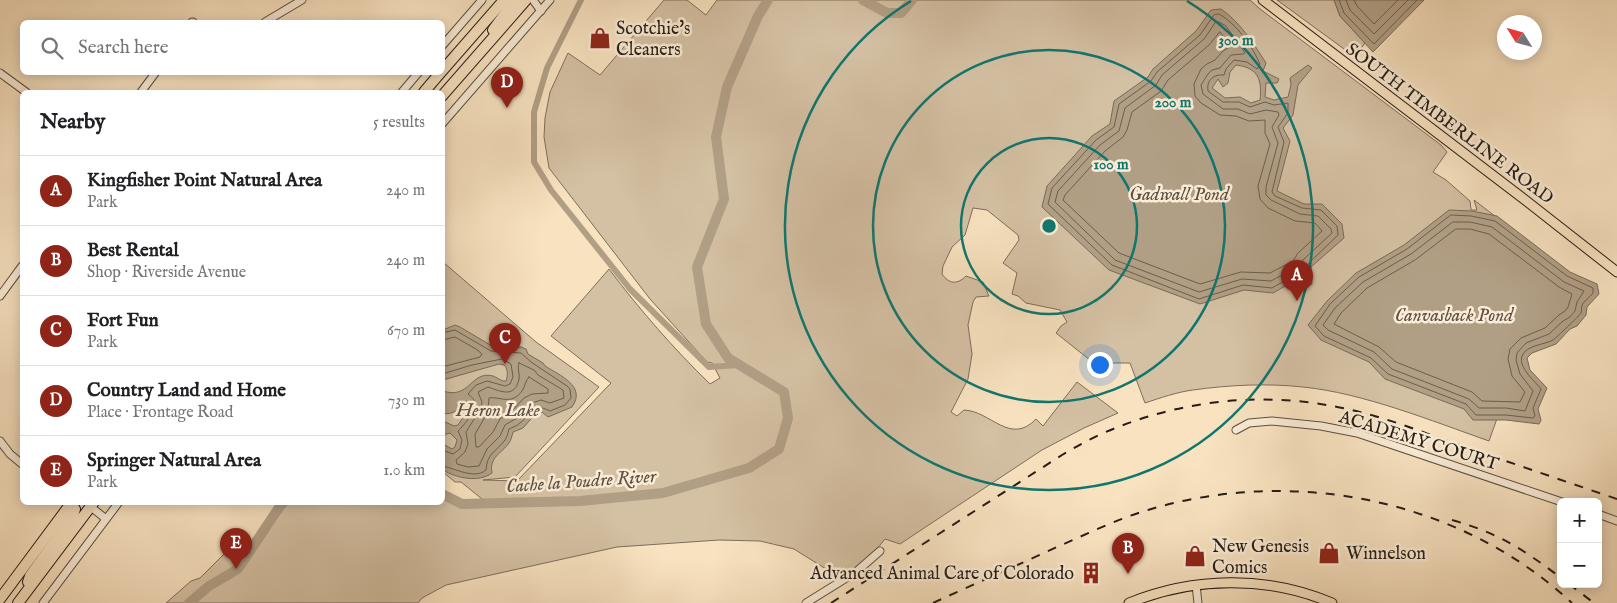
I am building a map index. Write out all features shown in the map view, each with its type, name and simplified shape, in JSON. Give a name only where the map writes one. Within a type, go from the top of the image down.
[{"type":"highway","points":[[445,69],[504,0]]},
{"type":"highway","points":[[474,61],[496,25],[515,0]]},
{"type":"highway","points":[[445,93],[526,0]]},
{"type":"highway","points":[[426,90],[439,75]]},
{"type":"highway","points":[[0,599],[70,505]]},
{"type":"highway","points":[[21,599],[30,576],[73,516],[75,508],[73,505]]},
{"type":"highway","points":[[21,599],[91,505]]},
{"type":"highway","points":[[0,594],[10,585]]},
{"type":"main road","name":"SOUTH TIMBERLINE ROAD","points":[[1263,0],[1617,272]]},
{"type":"main road","points":[[1129,603],[1170,589],[1226,583],[1262,584],[1294,590],[1332,603]]},
{"type":"street","points":[[268,20],[302,0]]},
{"type":"street","points":[[445,43],[482,0]]},
{"type":"street","points":[[533,0],[541,10]]},
{"type":"street","points":[[445,121],[550,0]]},
{"type":"street","points":[[0,73],[23,90]]},
{"type":"street","points":[[142,90],[154,75]]},
{"type":"street","points":[[404,90],[416,75]]},
{"type":"street","points":[[0,296],[20,269]]},
{"type":"street","name":"ACADEMY COURT","points":[[1236,430],[1249,423],[1272,421],[1321,426],[1357,433],[1557,500]]},
{"type":"street","points":[[0,440],[10,454],[20,462]]},
{"type":"street","points":[[93,505],[106,519]]},
{"type":"street","points":[[43,603],[117,505]]},
{"type":"street","points":[[1602,515],[1617,520]]},
{"type":"street","points":[[806,603],[856,572],[880,551]]},
{"type":"street","points":[[1196,585],[1198,603]]},
{"type":"shaded area","points":[[664,0],[687,0],[706,15],[717,0],[1250,0],[1441,145],[1447,152],[1433,172],[1446,180],[1470,201],[1471,210],[1477,210],[1474,200],[1586,286],[1521,351],[1489,441],[1373,401],[1326,390],[1303,387],[1248,385],[1220,387],[1181,392],[1145,403],[1130,363],[1113,363],[1105,372],[1056,333],[1067,322],[1060,310],[1026,303],[1018,296],[1012,294],[1017,273],[1003,263],[1019,240],[1018,235],[987,210],[973,208],[965,235],[952,247],[943,266],[942,274],[947,280],[953,282],[959,281],[966,276],[983,282],[989,296],[976,297],[973,302],[968,325],[972,354],[968,379],[951,412],[957,416],[964,410],[974,412],[1009,428],[1018,429],[1027,426],[1036,419],[1043,426],[1077,382],[1118,413],[1042,450],[900,544],[885,539],[863,562],[835,579],[826,569],[794,549],[760,541],[719,540],[617,547],[446,585],[422,598],[418,603],[166,603],[191,581],[200,578],[233,545],[247,556],[281,505],[445,505],[445,495],[462,504],[487,503],[461,482],[455,482],[445,474],[445,264],[536,342],[599,387],[515,477],[483,480],[517,481],[611,383],[551,336],[609,269],[657,328],[710,384],[720,378],[712,363],[707,362],[650,299],[549,168],[544,137],[545,118],[550,92],[568,53],[600,75]]},
{"type":"shaded area","points":[[1277,0],[1334,0],[1340,16],[1365,43],[1355,57]]},
{"type":"water","points":[[1334,0],[1424,0],[1373,52],[1340,16]]},
{"type":"water","name":"Gadwall Pond","points":[[1221,9],[1235,21],[1266,63],[1263,71],[1279,79],[1277,83],[1266,83],[1265,97],[1274,100],[1288,97],[1291,85],[1290,78],[1308,65],[1312,68],[1298,85],[1293,115],[1283,128],[1290,141],[1277,191],[1304,204],[1322,204],[1342,224],[1344,238],[1311,267],[1312,284],[1308,286],[1296,280],[1273,293],[1244,290],[1200,304],[1109,270],[1042,207],[1047,186],[1092,136],[1110,124],[1114,101],[1148,77],[1153,69],[1196,31],[1211,10]],"holes":[[[1236,65],[1250,69],[1257,76],[1260,87],[1260,100],[1251,103],[1240,97],[1225,98],[1212,88],[1218,79],[1223,87],[1228,83],[1230,72]]]},
{"type":"water","name":"Canvasback Pond","points":[[1449,210],[1472,211],[1497,216],[1570,272],[1597,284],[1599,294],[1587,307],[1586,315],[1577,326],[1570,329],[1556,344],[1532,353],[1527,358],[1530,370],[1547,388],[1538,409],[1541,420],[1539,424],[1506,420],[1473,420],[1464,409],[1385,379],[1369,362],[1321,340],[1308,325],[1327,301],[1356,273],[1404,245]]},
{"type":"water","name":"Heron Lake","points":[[455,325],[492,346],[521,347],[526,349],[528,354],[564,377],[574,387],[576,393],[576,400],[572,407],[548,417],[542,412],[536,413],[523,428],[513,432],[509,443],[494,459],[492,473],[481,478],[461,477],[445,471],[445,445],[452,449],[455,447],[457,440],[450,433],[445,434],[445,422],[454,426],[458,425],[471,405],[467,401],[459,409],[445,414],[445,391],[459,392],[475,380],[486,375],[506,381],[507,370],[504,365],[499,364],[445,379],[445,329]]},
{"type":"waterway","points":[[581,0],[547,68],[534,112],[534,162],[551,190],[630,289],[709,367],[739,365]]},
{"type":"waterway","name":"Cache la Poudre River","points":[[445,496],[462,504],[580,501],[663,493],[749,468],[779,449],[788,418],[784,392],[728,358],[706,324],[697,267],[724,199],[716,137],[727,87],[758,16],[768,0]]},
{"type":"waterway","name":"Cache la Poudre River","points":[[863,0],[887,13],[901,13],[912,0]]},
{"type":"waterway","name":"Cache la Poudre River","points":[[189,603],[209,586],[238,569],[281,505]]},
{"type":"railway","points":[[831,603],[1062,455],[1089,440],[1129,423],[1190,406],[1252,400],[1284,400],[1315,403],[1361,412],[1617,499]]},
{"type":"railway","points":[[933,603],[1113,522],[1136,514],[1203,497],[1260,491],[1316,493],[1372,501],[1427,516],[1479,538],[1528,567],[1572,603]]},
{"type":"railway","points":[[1452,520],[1497,536],[1557,575]]},
{"type":"railway","points":[[1574,588],[1594,603]]},
{"type":"place","name":"Scotchie's Cleaners","points":[[600,38]]},
{"type":"place","name":"Country Land and Home","points":[[507,108]]},
{"type":"place","name":"Kingfisher Point Natural Area","points":[[1297,301]]},
{"type":"place","name":"Fort Fun","points":[[505,364]]},
{"type":"place","name":"Winnelson","points":[[1329,553]]},
{"type":"place","name":"New Genesis Comics","points":[[1195,556]]},
{"type":"place","name":"Springer Natural Area","points":[[236,569]]},
{"type":"place","name":"Advanced Animal Care of Colorado","points":[[1091,573]]},
{"type":"place","name":"Best Rental","points":[[1128,574]]}]
